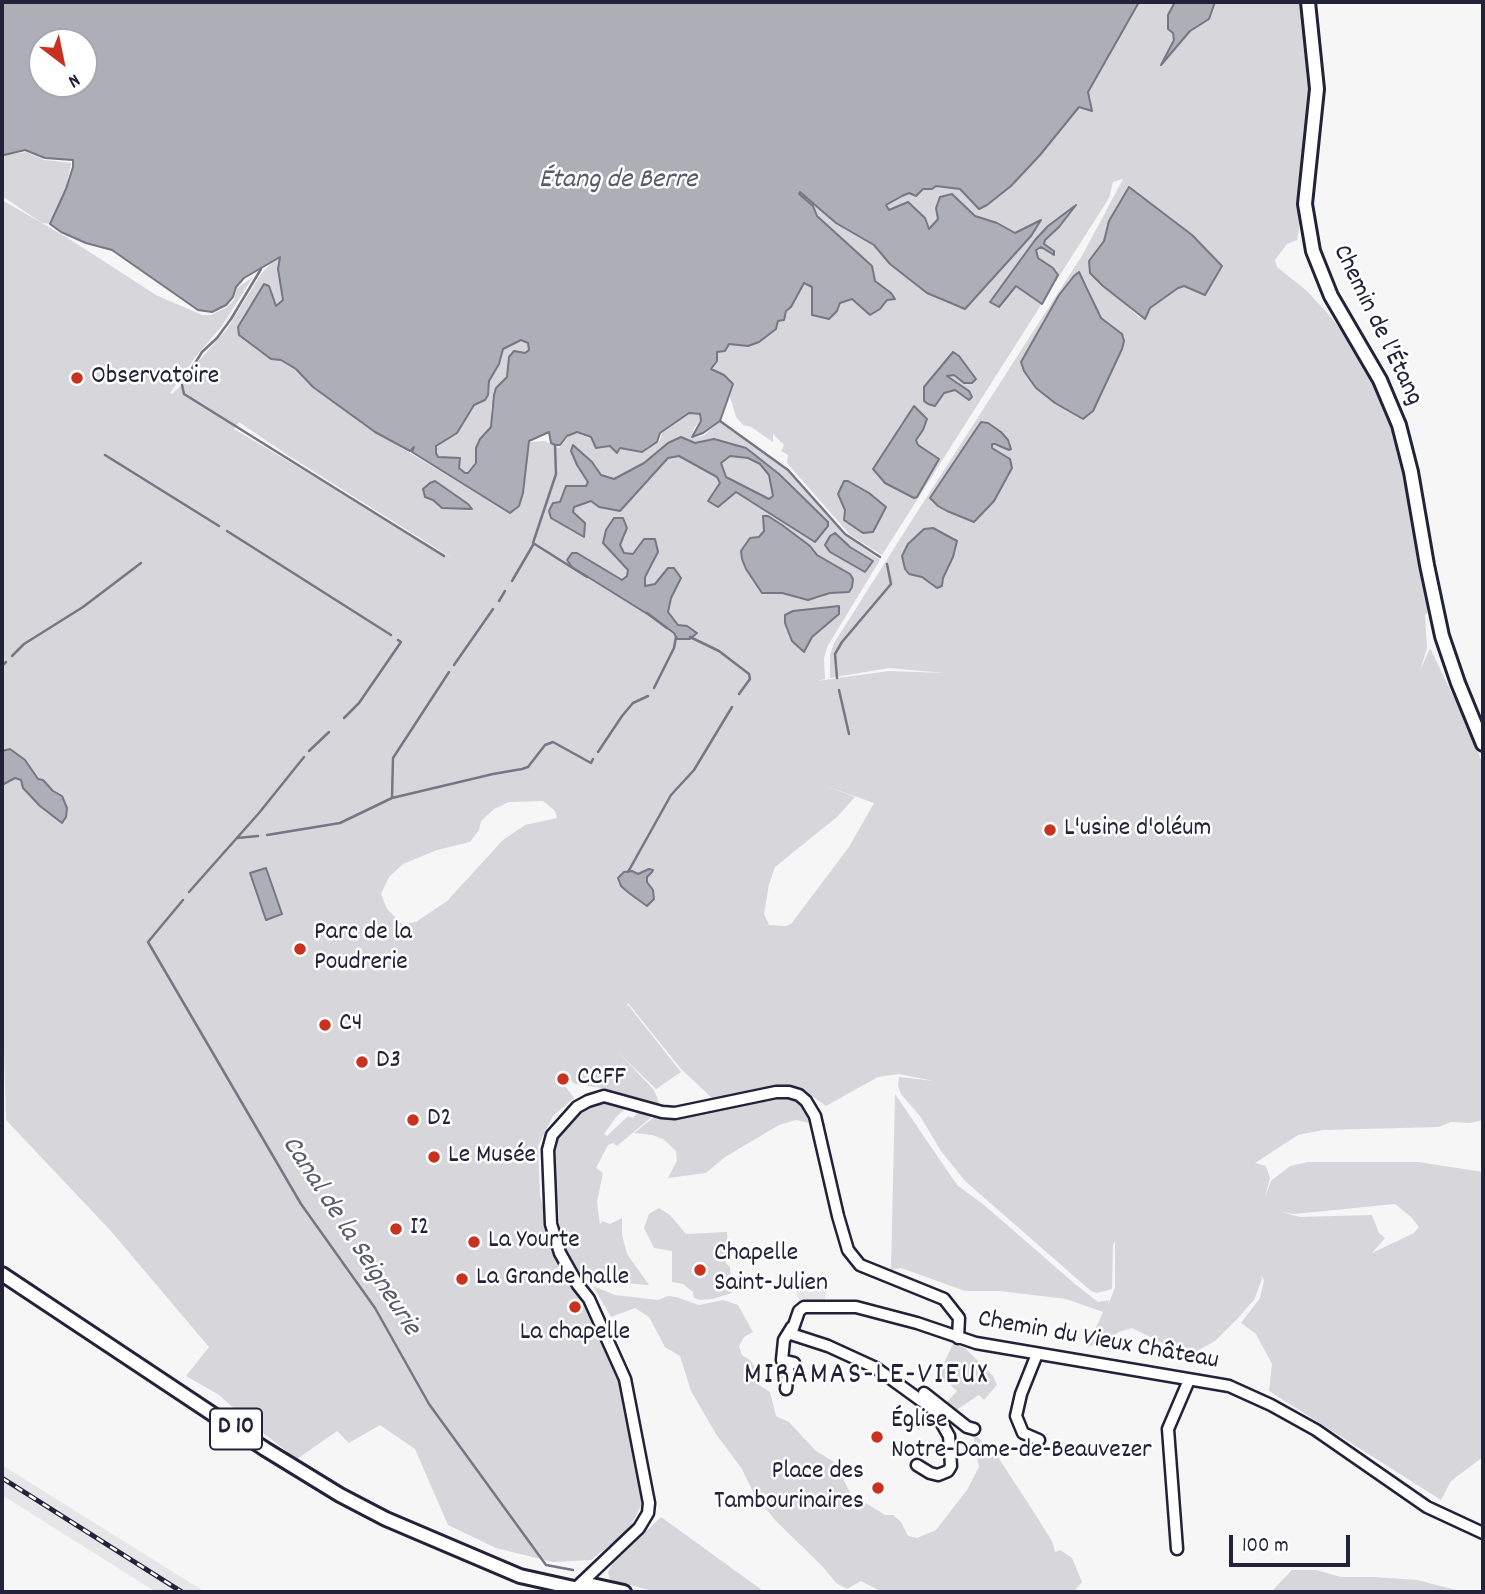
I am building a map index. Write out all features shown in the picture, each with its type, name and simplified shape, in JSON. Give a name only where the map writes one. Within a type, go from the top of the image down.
[{"type":"main road","name":"Chemin de l’Étang","points":[[1307,2],[1317,89],[1306,204],[1312,251],[1331,296],[1380,380],[1399,425],[1412,472],[1442,636],[1483,744]]},
{"type":"main road","name":"D 10","points":[[2,1274],[265,1449],[340,1495],[386,1519],[520,1576],[624,1592]]},
{"type":"main road","name":"D 10","points":[[484,1560],[580,1586]]},
{"type":"street","name":"Chemin du Vieux Château","points":[[580,1586],[639,1528],[648,1513],[649,1503],[625,1379],[593,1307],[560,1253],[551,1224],[548,1150],[552,1135],[570,1114],[588,1101],[604,1096],[675,1113],[789,1092],[799,1095],[815,1116],[848,1250],[860,1265],[944,1300],[959,1318],[958,1338],[1229,1386],[1316,1430],[1427,1507],[1483,1533]]},
{"type":"street","points":[[786,1389],[788,1362],[783,1340],[804,1307],[856,1307],[917,1323],[958,1338]]},
{"type":"street","points":[[796,1320],[791,1334],[828,1346],[876,1368],[934,1410],[948,1436],[951,1466],[943,1474],[930,1473],[917,1465]]},
{"type":"street","points":[[1037,1354],[1021,1394],[1016,1416],[1020,1428],[1028,1437],[1039,1440]]},
{"type":"street","points":[[1177,1549],[1168,1429],[1189,1380]]},
{"type":"street","points":[[907,1389],[921,1391],[967,1427],[974,1429]]},
{"type":"street","points":[[580,1586],[607,1592]]},
{"type":"shaded area","points":[[1139,2],[1175,2],[1168,15],[1168,28],[1173,33],[1174,40],[1165,60],[1190,31],[1209,19],[1215,2],[1300,2],[1309,100],[1300,178],[1299,230],[1297,240],[1287,244],[1275,260],[1277,267],[1307,291],[1331,317],[1368,368],[1389,414],[1405,481],[1428,612],[1425,615],[1427,648],[1420,671],[1430,648],[1470,731],[1483,765],[1483,1120],[1470,1123],[1451,1122],[1439,1127],[1323,1130],[1298,1135],[1255,1163],[1266,1166],[1270,1178],[1265,1197],[1271,1181],[1290,1166],[1308,1162],[1418,1162],[1483,1172],[1483,1457],[1451,1481],[1441,1500],[1269,1391],[1272,1364],[1256,1334],[1241,1323],[1260,1298],[1264,1280],[1260,1274],[1262,1279],[1254,1300],[1215,1341],[1188,1356],[1132,1328],[1087,1347],[1103,1312],[1066,1299],[1000,1291],[965,1291],[901,1268],[891,1270],[895,1094],[957,1185],[1098,1302],[1109,1300],[1108,1305],[1115,1288],[1115,1241],[1112,1289],[1097,1293],[1091,1291],[965,1181],[941,1151],[898,1086],[899,1077],[934,1081],[899,1074],[878,1077],[826,1106],[801,1088],[780,1086],[714,1100],[681,1069],[628,1003],[625,1009],[628,1005],[681,1072],[656,1089],[618,1052],[654,1090],[661,1108],[602,1088],[575,1084],[569,1079],[565,1086],[574,1098],[553,1116],[538,1146],[540,1196],[559,1258],[589,1305],[617,1362],[642,1504],[628,1531],[591,1560],[553,1562],[496,1548],[448,1525],[415,1449],[380,1425],[349,1443],[337,1431],[297,1459],[219,1395],[186,1376],[209,1347],[110,1230],[6,1120],[2,982],[2,200],[71,240],[156,295],[202,315],[211,315],[227,307],[234,300],[237,288],[253,277],[222,326],[196,356],[170,393],[172,394],[187,380],[198,362],[227,329],[261,274],[278,256],[281,257],[278,269],[284,299],[276,307],[269,286],[247,311],[239,327],[240,335],[297,369],[313,387],[375,432],[510,513],[530,442],[545,441],[559,448],[569,436],[576,433],[591,439],[596,449],[610,447],[617,454],[622,448],[642,453],[660,441],[662,433],[689,414],[699,415],[700,421],[691,438],[703,436],[720,422],[788,471],[844,534],[880,560],[827,647],[824,658],[825,679],[817,681],[889,671],[945,673],[889,668],[830,678],[830,655],[834,643],[1083,254],[1123,179],[1113,182],[1109,198],[882,555],[850,535],[787,463],[788,455],[781,451],[784,445],[773,434],[773,442],[751,427],[743,425],[736,417],[729,393],[732,383],[711,369],[717,352],[729,344],[748,345],[758,342],[776,329],[778,321],[791,307],[804,283],[812,287],[837,311],[840,303],[853,299],[880,309],[891,293],[875,281],[817,216],[813,206],[798,194],[800,191],[836,223],[874,245],[890,264],[999,271],[1031,236],[1040,221],[1015,233],[997,223],[975,216],[952,194],[936,208],[938,219],[928,229],[886,206],[901,196],[936,186],[960,189],[979,209],[1040,155],[1079,106],[1091,111],[1088,92]],"holes":[[[1129,187],[1192,235],[1221,266],[1210,287],[1178,288],[1150,308],[1145,319],[1140,318],[1091,273],[1089,262],[1104,241],[1109,221]],[[1076,205],[1045,240],[1044,244],[1054,250],[1052,255],[1041,247],[1036,250],[1038,258],[1057,271],[1057,277],[1042,303],[1016,286],[1002,305],[997,306],[990,301],[1035,240],[1048,226]],[[1074,276],[1087,285],[1101,318],[1122,349],[1093,411],[1078,417],[1044,395],[1027,352],[1043,321]],[[941,365],[972,383],[954,375],[946,375],[969,391],[969,400],[956,390],[944,393],[924,387]],[[911,410],[927,421],[916,440],[918,445],[934,455],[938,461],[917,497],[885,483],[873,469],[910,416]],[[239,422],[455,560],[234,429]],[[1000,432],[1000,447],[992,444],[992,449],[1000,452],[931,498]],[[714,439],[746,448],[779,474],[828,522],[815,541],[736,491],[712,493],[720,483],[717,477],[679,456],[668,458],[620,511],[599,507],[591,501],[573,507],[575,533],[551,517],[560,502],[575,488],[586,486],[588,482],[571,451],[592,462],[601,475],[614,479],[644,463],[668,443],[688,440],[695,443]],[[848,481],[873,532],[863,533],[844,520],[841,484]],[[768,516],[810,546],[849,592],[830,593],[817,599],[801,599],[782,593],[762,593],[742,559],[741,551],[750,539],[759,537],[764,531],[763,517]],[[933,528],[949,566],[942,586],[922,577],[908,544],[924,529]],[[626,535],[620,545],[623,553],[633,554],[652,565],[645,577],[645,586],[654,584],[668,568],[681,578],[671,598],[668,612],[678,625],[687,626],[697,632],[649,615],[572,567],[569,555],[577,553],[622,580],[628,571],[603,543]],[[844,542],[873,560],[865,571],[830,552]],[[793,611],[839,614],[812,637],[807,649]],[[823,785],[874,803],[849,847],[791,924],[786,926],[769,925],[764,914],[775,867],[837,817],[855,797]],[[543,801],[555,811],[557,818],[525,825],[503,840],[447,901],[416,922],[402,924],[387,909],[381,894],[389,877],[403,864],[437,850],[470,842],[479,830],[481,821],[494,809],[509,802]],[[649,869],[652,872],[647,877],[647,882],[653,890],[647,906],[629,893],[638,874]],[[1395,1204],[1419,1227],[1414,1233],[1372,1253],[1385,1238],[1379,1233],[1372,1215],[1300,1217],[1281,1212],[1294,1214]]]},
{"type":"shaded area","points":[[26,152],[45,160],[71,163],[66,189],[50,224],[42,223],[2,196],[2,153]]},
{"type":"shaded area","points":[[521,340],[528,343],[529,350],[525,353],[514,351],[509,357],[507,377],[496,388],[491,407],[491,427],[487,430],[477,454],[476,463],[465,473],[459,467],[438,457],[436,446],[457,433],[475,405],[485,400],[489,381],[499,364],[503,349]]},
{"type":"shaded area","points":[[730,456],[748,458],[760,464],[769,475],[773,496],[769,499],[726,477],[720,462]]},
{"type":"shaded area","points":[[784,1094],[797,1098],[807,1108],[809,1123],[796,1120],[779,1125],[725,1157],[706,1173],[668,1178],[677,1161],[676,1151],[663,1139],[634,1133],[658,1114]]},
{"type":"shaded area","points":[[605,1099],[634,1107],[617,1116],[604,1134],[607,1136],[628,1116],[633,1118],[640,1110],[655,1114],[617,1146],[613,1143],[608,1145],[596,1168],[603,1173],[597,1202],[600,1225],[602,1221],[610,1224],[622,1218],[622,1235],[627,1254],[649,1285],[583,1280],[565,1248],[560,1229],[551,1163],[554,1138],[575,1115],[592,1102]]},
{"type":"shaded area","points":[[659,1208],[670,1215],[686,1234],[727,1232],[729,1254],[725,1262],[730,1267],[732,1293],[700,1300],[694,1298],[693,1292],[683,1284],[672,1282],[672,1251],[654,1248],[644,1228],[649,1214]]},
{"type":"shaded area","points":[[792,1281],[826,1282],[825,1301],[799,1301]]},
{"type":"shaded area","points":[[593,1286],[615,1295],[658,1300],[668,1296],[699,1305],[723,1300],[738,1305],[753,1332],[744,1337],[739,1346],[742,1355],[750,1360],[755,1368],[759,1385],[770,1392],[776,1416],[789,1422],[816,1451],[834,1462],[851,1494],[885,1515],[893,1515],[901,1522],[908,1536],[917,1538],[936,1530],[967,1490],[979,1467],[973,1433],[996,1454],[1052,1541],[1055,1552],[1060,1550],[1072,1558],[1082,1582],[1073,1592],[882,1592],[861,1581],[847,1589],[836,1583],[774,1519],[753,1492],[742,1469],[716,1434],[691,1391],[680,1356],[665,1347],[649,1317],[635,1308],[611,1317]]},
{"type":"shaded area","points":[[953,1344],[965,1348],[993,1376],[997,1385],[984,1400],[979,1395],[955,1411],[946,1403],[957,1391],[936,1372]]},
{"type":"shaded area","points":[[2,1465],[205,1592],[156,1592],[2,1495]]},
{"type":"shaded area","points":[[661,1517],[763,1592],[657,1592],[610,1580],[608,1572],[614,1562]]},
{"type":"shaded area","points":[[1292,1570],[1316,1570],[1341,1577],[1417,1580],[1464,1592],[1271,1592]]},
{"type":"water","name":"Étang de Berre","points":[[2,2],[1139,2],[1088,92],[1092,111],[1079,107],[1011,186],[979,209],[960,189],[936,186],[923,189],[916,196],[909,193],[886,205],[889,210],[908,202],[925,218],[929,229],[938,219],[936,208],[940,197],[952,194],[975,216],[997,223],[1015,233],[1041,220],[1031,236],[965,309],[927,293],[890,264],[874,245],[836,223],[800,192],[813,206],[817,216],[872,266],[875,281],[895,299],[887,300],[880,309],[870,315],[852,299],[840,303],[829,319],[812,315],[812,287],[804,283],[786,311],[784,320],[778,321],[776,329],[759,342],[748,346],[729,344],[725,351],[717,352],[717,361],[711,369],[724,375],[733,384],[720,421],[692,437],[701,421],[700,414],[689,413],[660,433],[657,442],[642,452],[620,448],[617,453],[610,446],[596,448],[591,437],[577,432],[567,436],[560,445],[555,445],[551,443],[549,432],[529,441],[523,493],[519,506],[510,513],[412,452],[414,447],[410,451],[375,432],[313,387],[296,369],[281,360],[271,359],[239,335],[238,327],[264,284],[269,286],[276,306],[283,300],[278,269],[280,257],[244,278],[226,305],[212,312],[198,310],[112,250],[86,243],[50,224],[66,189],[73,160],[45,158],[25,150],[4,155]],"holes":[[[521,340],[528,343],[529,350],[525,353],[514,351],[509,357],[507,377],[496,388],[494,395],[491,427],[476,448],[476,463],[465,473],[459,468],[460,458],[438,457],[436,446],[457,433],[474,405],[485,400],[489,381],[499,364],[503,349]]]},
{"type":"water","points":[[1175,2],[1215,2],[1209,19],[1190,31],[1161,65],[1174,40],[1173,33],[1168,29],[1168,15]]},
{"type":"water","points":[[1129,187],[1192,235],[1222,266],[1205,295],[1184,286],[1178,288],[1150,308],[1145,319],[1090,273],[1089,261],[1104,241],[1109,221]]},
{"type":"water","points":[[1076,205],[1045,240],[1044,244],[1054,251],[1054,255],[1041,247],[1036,250],[1038,258],[1058,275],[1042,304],[1016,286],[999,307],[990,302],[1035,240],[1048,226]]},
{"type":"water","points":[[1079,272],[1101,318],[1122,334],[1124,341],[1093,411],[1083,419],[1036,388],[1021,362],[1059,295]]},
{"type":"water","points":[[953,352],[976,379],[972,383],[964,383],[954,375],[947,376],[969,391],[972,397],[969,400],[955,390],[944,393],[935,406],[928,404],[924,401],[924,387]]},
{"type":"water","points":[[914,406],[927,419],[916,440],[918,445],[939,459],[914,498],[885,483],[873,469]]},
{"type":"water","points":[[981,422],[988,423],[1008,440],[1009,450],[995,444],[992,444],[992,448],[1010,459],[1012,468],[994,501],[974,522],[947,511],[930,498]]},
{"type":"water","points":[[681,437],[695,443],[714,439],[746,448],[779,474],[828,522],[828,526],[815,542],[736,492],[718,507],[708,501],[720,483],[717,477],[679,456],[668,458],[620,511],[599,507],[591,501],[574,507],[573,512],[585,523],[584,537],[551,518],[549,511],[553,503],[560,502],[566,486],[586,486],[588,482],[571,451],[573,445],[592,462],[601,475],[614,479],[644,463],[668,443]],"holes":[[[730,456],[748,458],[760,464],[769,475],[773,496],[769,499],[726,477],[721,463]]]},
{"type":"water","points":[[435,481],[472,509],[442,508],[425,497],[423,489]]},
{"type":"water","points":[[844,481],[869,493],[886,507],[873,532],[863,533],[844,520],[845,510],[838,494]]},
{"type":"water","points":[[763,516],[768,516],[782,525],[810,546],[817,555],[850,574],[853,579],[849,592],[830,593],[808,600],[782,593],[762,593],[746,569],[741,551],[750,538],[759,537],[764,531]]},
{"type":"water","points":[[614,518],[623,518],[627,528],[620,545],[624,553],[633,554],[644,539],[655,539],[658,552],[645,577],[645,586],[655,584],[668,568],[674,568],[681,578],[671,598],[668,612],[678,625],[687,626],[697,633],[690,639],[677,639],[674,633],[649,615],[572,567],[567,560],[572,553],[577,553],[622,580],[627,576],[628,570],[603,543],[606,530]]},
{"type":"water","points":[[933,528],[957,541],[942,586],[937,588],[922,577],[909,574],[902,556],[908,544],[924,529]]},
{"type":"water","points":[[835,533],[850,547],[873,561],[865,572],[830,552],[825,545]]},
{"type":"water","points":[[839,606],[839,614],[812,637],[804,652],[792,641],[785,615],[793,611]]},
{"type":"water","points":[[10,749],[25,760],[38,779],[62,796],[67,808],[62,823],[40,806],[23,788],[21,780],[15,778],[2,785],[2,751]]},
{"type":"water","points":[[266,868],[282,914],[266,920],[250,873]]},
{"type":"water","points":[[653,870],[647,877],[647,882],[653,890],[654,899],[647,906],[621,886],[618,878],[624,872],[632,871],[638,874]]},
{"type":"waterway","points":[[186,378],[202,352],[231,319],[261,269]]},
{"type":"waterway","points":[[182,385],[184,394],[444,556]]},
{"type":"waterway","points":[[720,421],[788,470],[845,534],[880,557]]},
{"type":"waterway","points":[[555,445],[556,474],[533,543],[587,577]]},
{"type":"waterway","points":[[105,455],[219,526]]},
{"type":"waterway","points":[[227,531],[391,635]]},
{"type":"waterway","points":[[512,581],[533,545]]},
{"type":"waterway","points":[[12,656],[24,644],[83,607],[141,563]]},
{"type":"waterway","points":[[837,678],[835,654],[891,584],[887,564]]},
{"type":"waterway","points":[[499,601],[505,591]]},
{"type":"waterway","points":[[454,665],[493,609]]},
{"type":"waterway","points":[[647,613],[667,628]]},
{"type":"waterway","points":[[654,688],[674,648],[676,637]]},
{"type":"waterway","points":[[690,637],[719,651],[749,674],[750,679],[739,694]]},
{"type":"waterway","points":[[344,718],[359,703],[401,642],[398,640]]},
{"type":"waterway","points":[[2,666],[6,662]]},
{"type":"waterway","points":[[392,798],[393,758],[449,672]]},
{"type":"waterway","points":[[839,690],[849,734]]},
{"type":"waterway","points":[[598,752],[633,703],[648,696]]},
{"type":"waterway","points":[[628,872],[671,795],[694,770],[732,707]]},
{"type":"waterway","points":[[309,751],[329,732]]},
{"type":"waterway","points":[[267,835],[340,823],[392,798],[522,769],[528,767],[545,745],[553,742],[591,763],[593,759]]},
{"type":"waterway","points":[[189,892],[304,757]]},
{"type":"waterway","points":[[237,838],[258,836]]},
{"type":"waterway","name":"Canal de la Seigneurie","points":[[183,900],[148,942],[301,1204],[375,1308],[429,1404],[546,1565],[573,1570]]},
{"type":"railway","points":[[2,1478],[182,1592]]},
{"type":"place","name":"Observatoire","points":[[77,378]]},
{"type":"place","name":"L'usine d'oléum","points":[[1050,830]]},
{"type":"place","name":"Parc de la Poudrerie","points":[[300,949]]},
{"type":"place","name":"C4","points":[[325,1025]]},
{"type":"place","name":"D3","points":[[362,1062]]},
{"type":"place","name":"CCFF","points":[[563,1079]]},
{"type":"place","name":"D2","points":[[413,1120]]},
{"type":"place","name":"Le Musée","points":[[434,1157]]},
{"type":"place","name":"I2","points":[[396,1229]]},
{"type":"place","name":"La Yourte","points":[[474,1242]]},
{"type":"place","name":"Chapelle Saint-Julien","points":[[700,1270]]},
{"type":"place","name":"La Grande halle","points":[[462,1279]]},
{"type":"place","name":"La chapelle","points":[[575,1307]]},
{"type":"place","name":"Église Notre-Dame-de-Beauvezer","points":[[877,1437]]},
{"type":"place","name":"Place des Tambourinaires","points":[[878,1488]]},
{"type":"district","name":"MIRAMAS-LE-VIEUX","points":[[867,1378]]}]
